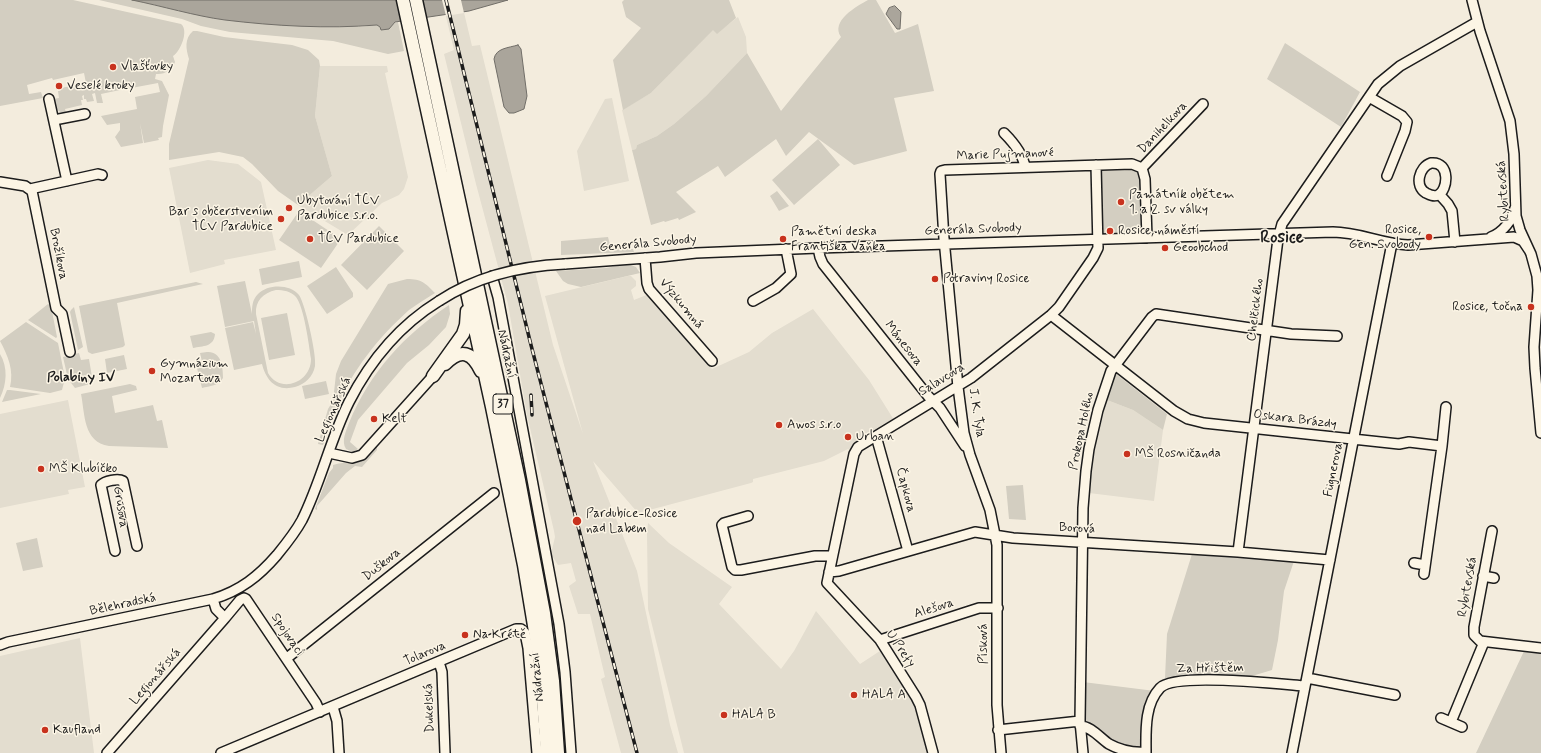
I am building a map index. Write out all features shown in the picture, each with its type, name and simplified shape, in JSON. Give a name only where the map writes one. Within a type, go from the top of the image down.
[{"type":"main road","name":"37","points":[[403,0],[422,58]]},
{"type":"main road","name":"37","points":[[416,0],[422,58]]},
{"type":"main road","name":"Nádražní","points":[[422,58],[467,289],[523,557],[540,662],[547,753]]},
{"type":"main road","name":"Nádražní","points":[[422,58],[518,472],[550,654],[558,753]]},
{"type":"main road","points":[[433,376],[465,329],[467,321],[467,289]]},
{"type":"main road","points":[[433,376],[452,357],[465,354],[469,355],[476,361],[488,388]]},
{"type":"street","name":"Rybitevská","points":[[1472,0],[1477,22],[1510,121],[1514,154],[1517,220],[1529,250],[1535,269],[1538,286],[1534,361],[1541,433]]},
{"type":"street","name":"Chelčického","points":[[1238,552],[1266,330],[1279,234],[1282,224],[1378,84],[1392,72],[1477,22]]},
{"type":"street","points":[[1369,96],[1402,116],[1407,122],[1405,131],[1387,176]]},
{"type":"street","points":[[49,99],[67,181]]},
{"type":"street","name":"Danihelkova","points":[[1142,168],[1203,104]]},
{"type":"street","points":[[54,120],[85,114]]},
{"type":"street","points":[[1004,133],[1023,160],[1025,167]]},
{"type":"street","name":"Marie Pujmanové","points":[[945,244],[940,176],[942,171],[1132,164],[1142,168]]},
{"type":"street","name":"Salavcova","points":[[829,572],[855,452],[858,448],[958,386],[1051,315],[1059,307],[1095,254],[1098,248],[1096,165]]},
{"type":"street","points":[[1142,168],[1145,179],[1147,238]]},
{"type":"street","points":[[0,182],[33,188],[98,174],[102,175]]},
{"type":"street","name":"Brožíkova","points":[[33,188],[56,308],[62,314],[70,352]]},
{"type":"street","points":[[1440,194],[1452,211],[1455,242]]},
{"type":"street","points":[[1480,240],[1497,234],[1505,227],[1513,214],[1515,201]]},
{"type":"street","name":"Generála Svobody","points":[[492,276],[528,267],[696,253],[1341,232],[1408,245],[1516,237],[1522,241],[1529,250]]},
{"type":"street","name":"Fügnerova","points":[[1292,753],[1392,243]]},
{"type":"street","name":"J. K. Tyla","points":[[945,244],[958,386],[964,432],[970,455],[990,510],[995,535]]},
{"type":"street","name":"Mánesova","points":[[818,248],[823,264],[928,396],[940,408],[970,455]]},
{"type":"street","points":[[753,301],[776,288],[790,276],[791,272],[786,249]]},
{"type":"street","name":"Výzkumná","points":[[645,258],[647,283],[650,288],[712,361]]},
{"type":"street","points":[[492,276],[498,297],[560,631],[571,753]]},
{"type":"street","name":"Legionářská","points":[[241,587],[255,578],[265,568],[293,534],[305,513],[348,403],[365,373],[383,350],[403,328],[419,314],[466,285],[492,276]]},
{"type":"street","name":"Prokopa Holého","points":[[1083,753],[1080,723],[1084,490],[1092,434],[1106,385],[1115,366],[1152,317],[1156,314],[1291,334],[1337,336]]},
{"type":"street","name":"Oskara Brázdy","points":[[1051,315],[1184,418],[1198,422],[1353,440],[1399,444],[1409,442],[1442,446]]},
{"type":"street","name":"Legionářská","points":[[329,453],[352,458],[362,455],[433,376]]},
{"type":"street","points":[[1414,563],[1425,570],[1446,407]]},
{"type":"street","name":"Čapkova","points":[[876,436],[908,551]]},
{"type":"street","name":"Grusova","points":[[115,550],[101,485],[119,480],[123,481],[137,546]]},
{"type":"street","name":"Duškova","points":[[287,658],[494,493]]},
{"type":"street","points":[[748,516],[724,523],[722,525],[734,570],[815,556],[832,556]]},
{"type":"street","name":"Rybitevská","points":[[1484,642],[1480,641],[1476,637],[1474,630],[1492,531]]},
{"type":"street","name":"Borová","points":[[829,572],[839,571],[975,532],[1013,538],[1238,552],[1330,560]]},
{"type":"street","name":"Písková","points":[[995,535],[998,552],[997,705],[1001,753]]},
{"type":"street","name":"U Prefy","points":[[829,572],[828,585],[880,640],[919,702],[933,753]]},
{"type":"street","points":[[1483,576],[1494,578]]},
{"type":"street","name":"Bělehradská","points":[[3,643],[213,599],[231,593],[241,587]]},
{"type":"street","name":"Spojovací","points":[[225,618],[240,600],[244,598],[246,599],[287,658],[316,703],[320,712]]},
{"type":"street","points":[[213,599],[216,609],[225,618]]},
{"type":"street","name":"Alešova","points":[[880,640],[979,608],[998,608]]},
{"type":"street","name":"Legionářská","points":[[107,753],[225,618]]},
{"type":"street","name":"Tolarova","points":[[225,752],[516,629],[523,629],[528,648],[537,753]]},
{"type":"street","points":[[1451,722],[1484,642],[1541,648]]},
{"type":"street","name":"Dukelská","points":[[439,662],[442,672],[445,753]]},
{"type":"street","name":"Za Hřištěm","points":[[1146,753],[1146,722],[1148,711],[1156,692],[1166,684],[1236,680],[1306,682]]},
{"type":"street","points":[[1306,682],[1395,695]]},
{"type":"street","points":[[333,707],[337,721],[339,753]]},
{"type":"street","points":[[1441,718],[1462,727]]},
{"type":"street","points":[[998,730],[1080,723],[1115,747],[1134,752],[1146,753]]},
{"type":"shaded area","points":[[0,0],[73,0],[181,24],[184,35],[179,50],[173,56],[175,62],[168,71],[162,74],[156,74],[155,79],[162,81],[169,95],[162,137],[158,138],[159,140],[144,143],[140,123],[143,143],[121,147],[115,137],[120,130],[120,123],[107,125],[101,116],[137,109],[135,97],[160,92],[158,83],[126,89],[126,87],[120,88],[120,90],[101,94],[103,103],[97,103],[95,93],[92,94],[94,101],[87,102],[86,99],[84,99],[84,95],[82,96],[83,100],[81,100],[82,105],[65,109],[66,113],[58,111],[53,99],[59,98],[58,91],[61,90],[61,88],[86,83],[84,73],[53,80],[52,78],[27,85],[29,94],[41,92],[43,98],[0,106]]},
{"type":"shaded area","points":[[99,0],[132,0],[224,20],[302,26],[358,27],[378,25],[381,30],[389,28],[392,24],[398,22],[404,51],[388,54],[333,41],[230,32],[201,26],[182,19]]},
{"type":"shaded area","points":[[132,0],[508,0],[469,11],[395,22],[389,29],[381,30],[377,25],[339,27],[301,26],[225,20]]},
{"type":"shaded area","points":[[442,0],[461,0],[472,46],[480,45],[553,345],[583,434],[545,296],[628,276],[631,276],[636,281],[636,286],[631,290],[634,300],[649,294],[712,369],[749,352],[772,333],[813,309],[869,380],[894,420],[853,445],[851,450],[848,449],[824,461],[753,479],[753,482],[751,483],[638,513],[593,461],[637,571],[670,725],[678,753],[621,753],[601,679],[605,677],[590,614],[578,614],[569,586],[576,581],[571,563],[558,565],[551,554],[555,537],[554,531],[527,415],[508,304],[476,184],[444,54],[454,50]]},
{"type":"shaded area","points":[[624,0],[729,0],[736,18],[717,34],[713,30],[651,93],[623,110],[613,60],[641,28],[626,17],[622,2]]},
{"type":"shaded area","points":[[868,0],[876,0],[895,33],[918,24],[934,91],[894,98],[907,151],[854,165],[809,132],[786,156],[776,139],[725,177],[718,166],[676,192],[696,212],[679,220],[678,218],[651,225],[632,150],[636,149],[637,145],[657,136],[674,124],[706,96],[747,53],[781,111],[841,37],[839,25],[842,20],[852,10]]},
{"type":"shaded area","points":[[895,6],[901,12],[900,29],[897,29],[886,14],[889,8]]},
{"type":"shaded area","points":[[738,17],[746,37],[747,53],[706,96],[674,124],[657,136],[637,145],[636,149],[632,150],[622,110],[651,93],[713,29],[717,33]]},
{"type":"shaded area","points":[[193,31],[224,37],[292,45],[308,50],[319,60],[320,66],[315,116],[332,176],[298,205],[278,191],[252,164],[243,157],[219,152],[169,160],[169,144],[189,59],[187,41],[188,37]]},
{"type":"shaded area","points":[[1285,43],[1360,92],[1341,127],[1267,79]]},
{"type":"shaded area","points":[[518,45],[521,49],[527,96],[524,109],[514,113],[509,113],[504,107],[494,59],[495,55],[500,51]]},
{"type":"shaded area","points":[[320,66],[387,66],[388,72],[385,73],[408,177],[404,189],[399,195],[382,203],[348,235],[298,205],[332,176],[315,116]]},
{"type":"shaded area","points":[[612,98],[629,181],[584,191],[577,151],[605,99]]},
{"type":"shaded area","points":[[818,139],[840,165],[794,205],[772,180]]},
{"type":"shaded area","points":[[208,160],[238,164],[261,182],[276,250],[224,260],[225,264],[190,273],[169,168]]},
{"type":"shaded area","points":[[1140,170],[1141,232],[1103,233],[1101,171]]},
{"type":"shaded area","points":[[777,191],[789,206],[779,211],[770,196]]},
{"type":"shaded area","name":"TCV Pardubice","points":[[299,211],[341,239],[321,268],[279,240]]},
{"type":"shaded area","points":[[379,226],[404,251],[367,290],[341,265]]},
{"type":"shaded area","points":[[608,237],[610,245],[622,249],[633,249],[634,252],[561,255],[561,241]]},
{"type":"shaded area","points":[[299,261],[302,277],[262,285],[259,269]]},
{"type":"shaded area","points":[[628,264],[636,267],[640,273],[581,287],[568,284],[563,281],[556,271],[606,268]]},
{"type":"shaded area","points":[[336,267],[353,293],[353,297],[327,314],[307,286]]},
{"type":"shaded area","points":[[407,279],[423,282],[435,293],[409,310],[398,320],[367,355],[350,380],[343,394],[323,445],[318,444],[328,409],[333,401],[336,374],[341,361],[388,284]]},
{"type":"shaded area","points":[[245,281],[252,314],[253,301],[258,294],[267,288],[285,287],[295,291],[299,295],[307,318],[315,360],[314,370],[308,380],[295,387],[282,388],[269,380],[262,364],[234,370],[225,328],[253,322],[256,334],[254,321],[225,327],[217,286]],"holes":[[[276,290],[287,291],[296,297],[299,302],[306,326],[311,359],[310,367],[301,380],[294,383],[280,383],[273,379],[268,373],[256,314],[258,301],[267,293]]]},
{"type":"shaded area","points":[[196,282],[203,284],[117,303],[125,345],[123,347],[92,354],[88,352],[79,306]]},
{"type":"shaded area","points":[[48,304],[51,306],[56,338],[28,320]]},
{"type":"shaded area","points":[[449,305],[450,314],[446,327],[429,345],[407,363],[358,420],[350,442],[358,449],[353,452],[346,449],[344,439],[349,423],[367,387],[378,371],[403,342],[417,329]]},
{"type":"shaded area","points":[[74,307],[83,347],[78,350],[70,312]]},
{"type":"shaded area","points":[[287,313],[295,355],[269,360],[261,318]]},
{"type":"shaded area","points":[[26,322],[58,343],[65,378],[62,390],[50,393],[10,387],[10,363],[0,341]]},
{"type":"shaded area","points":[[211,332],[215,334],[213,341],[210,344],[193,348],[190,336]]},
{"type":"shaded area","points":[[212,352],[220,360],[222,364],[223,378],[216,384],[202,388],[197,368],[203,366],[200,353]]},
{"type":"shaded area","points":[[79,353],[81,360],[89,359],[92,377],[89,378],[90,384],[75,388],[68,379],[63,357]]},
{"type":"shaded area","points":[[0,354],[3,359],[6,376],[0,398]]},
{"type":"shaded area","points":[[124,355],[127,369],[107,373],[105,359]]},
{"type":"shaded area","points":[[1116,374],[1167,414],[1163,430],[1133,410],[1107,400]]},
{"type":"shaded area","points":[[326,381],[329,394],[305,399],[302,386]]},
{"type":"shaded area","points":[[130,384],[136,386],[137,390],[112,396],[115,413],[153,405],[157,421],[162,420],[168,448],[109,446],[94,439],[90,433],[85,418],[81,394]]},
{"type":"shaded area","points":[[7,390],[10,390],[41,394],[2,402]]},
{"type":"shaded area","name":"MŠ Klubíčko","points":[[68,400],[85,487],[68,490],[69,494],[0,508],[0,414]]},
{"type":"shaded area","name":"MŠ Rosničanda","points":[[1107,400],[1133,410],[1163,430],[1154,501],[1089,493],[1096,442]]},
{"type":"shaded area","points":[[377,447],[377,450],[362,467],[355,466],[346,473],[317,506],[317,510],[315,509],[333,465],[361,461]]},
{"type":"shaded area","points":[[1023,485],[1026,520],[1009,519],[1006,486]]},
{"type":"shaded area","points":[[648,523],[669,543],[732,587],[719,604],[781,669],[794,651],[816,611],[860,664],[883,649],[915,701],[930,753],[684,753],[648,609]]},
{"type":"shaded area","points":[[37,538],[43,567],[23,571],[16,543]]},
{"type":"shaded area","points":[[1192,554],[1294,561],[1284,591],[1278,640],[1272,670],[1252,676],[1165,678],[1167,634]]},
{"type":"shaded area","points":[[80,638],[94,753],[0,753],[0,656]]},
{"type":"shaded area","points":[[1525,649],[1541,651],[1541,753],[1476,753]]},
{"type":"shaded area","points":[[1083,682],[1155,691],[1141,748],[1138,750],[1114,744],[1087,724],[1084,720]]},
{"type":"pier","points":[[442,0],[461,0],[464,13],[446,16]]},
{"type":"railway","points":[[446,0],[531,345],[637,753]]},
{"type":"railway","points":[[531,395],[532,415]]},
{"type":"place","name":"Vlašťovky","points":[[113,67]]},
{"type":"place","name":"Veselé kroky","points":[[59,86]]},
{"type":"place","name":"Památník obětem 1. a 2. sv války","points":[[1121,202]]},
{"type":"place","name":"Ubytování TCV Pardubice s.r.o.","points":[[289,208]]},
{"type":"place","name":"Bar s občerstvením TCV Pardubice","points":[[281,219]]},
{"type":"place","name":"Rosice, náměstí","points":[[1110,231]]},
{"type":"place","name":"Rosice, Gen. Svobody","points":[[1429,237]]},
{"type":"place","name":"TCV Pardubice","points":[[310,239]]},
{"type":"place","name":"Pamětní deska Františka Vaňka","points":[[783,239]]},
{"type":"place","name":"Geoobchod","points":[[1165,248]]},
{"type":"place","name":"Potraviny Rosice","points":[[935,279]]},
{"type":"place","name":"Rosice, točna","points":[[1531,307]]},
{"type":"place","name":"Gymnázium Mozartova","points":[[152,371]]},
{"type":"place","name":"Kelt","points":[[374,419]]},
{"type":"place","name":"Awos s.r.o","points":[[779,425]]},
{"type":"place","name":"Urban","points":[[848,437]]},
{"type":"place","name":"MŠ Rosničanda","points":[[1127,454]]},
{"type":"place","name":"MŠ Klubíčko","points":[[41,469]]},
{"type":"place","name":"Pardubice-Rosice nad Labem","points":[[577,521]]},
{"type":"place","name":"Na Krétě","points":[[465,635]]},
{"type":"place","name":"HALA A","points":[[854,695]]},
{"type":"place","name":"HALA B","points":[[724,715]]},
{"type":"place","name":"Kaufland","points":[[45,730]]},
{"type":"district","name":"Rosice","points":[[1282,238]]},
{"type":"district","name":"Polabiny IV","points":[[81,378]]}]
